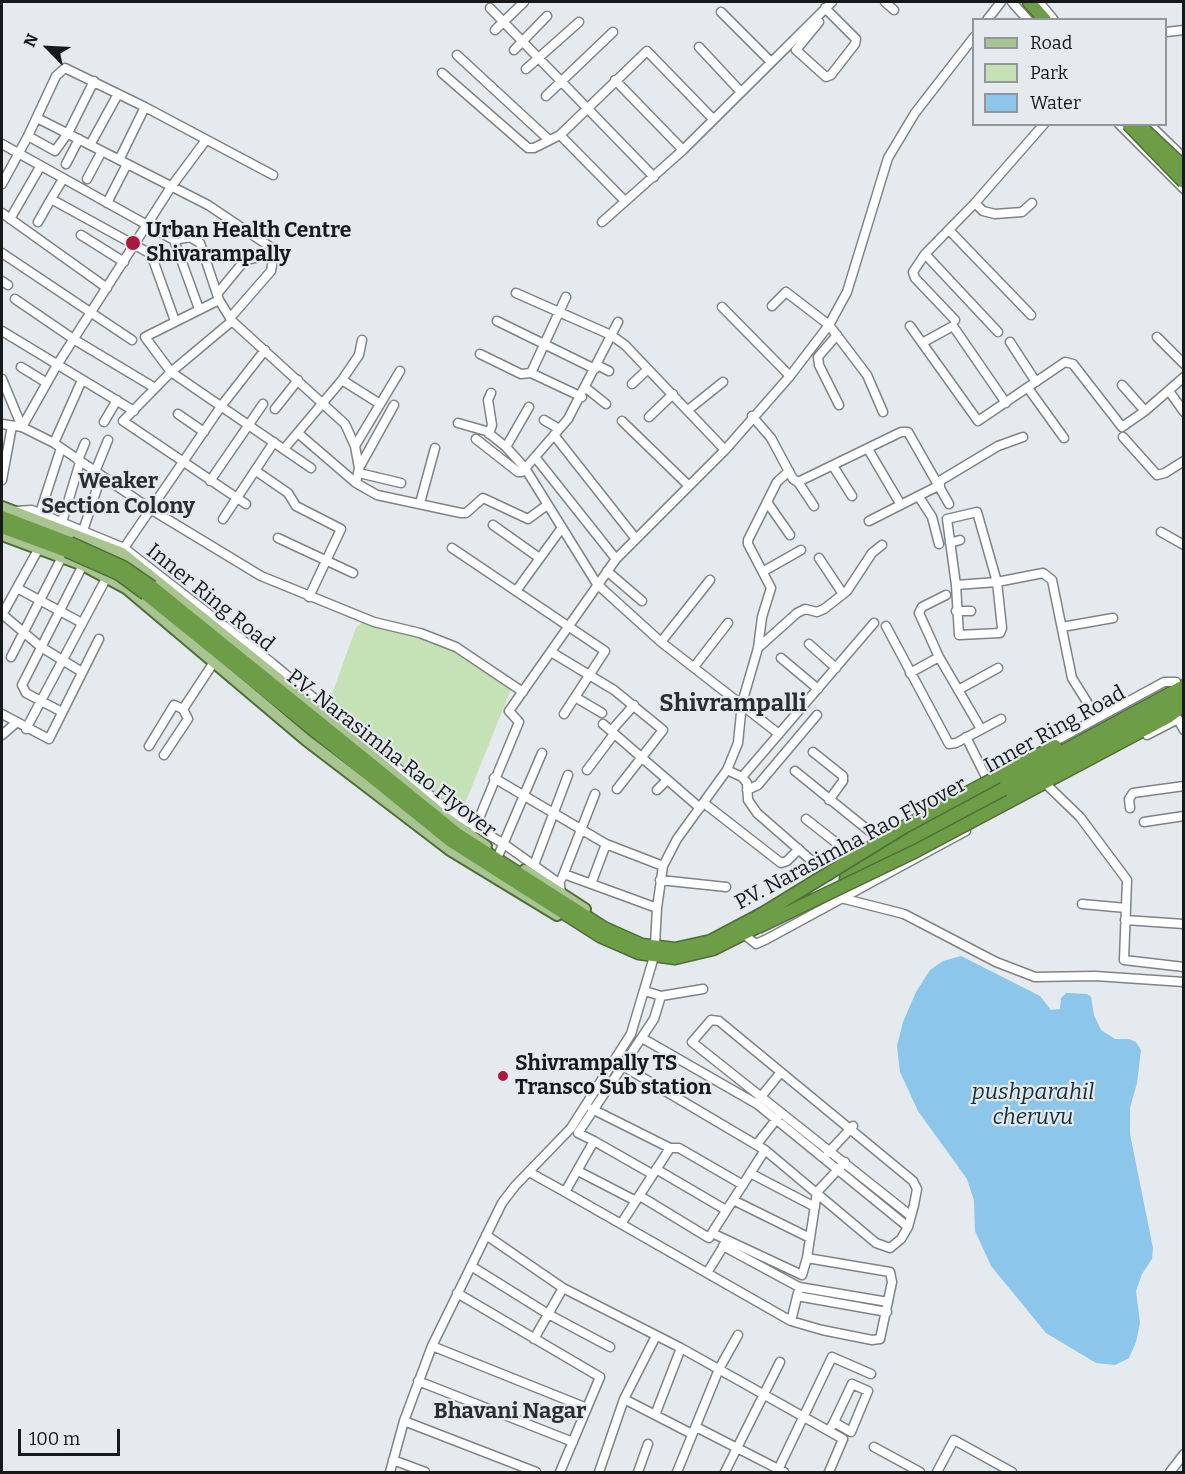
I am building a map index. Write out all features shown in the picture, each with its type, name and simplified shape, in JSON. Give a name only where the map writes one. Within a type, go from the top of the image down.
[{"type":"highway","points":[[1019,2],[1033,18]]},
{"type":"highway","points":[[1029,2],[1043,18]]},
{"type":"highway","points":[[1130,126],[1184,182]]},
{"type":"highway","points":[[1140,126],[1184,167]]},
{"type":"highway","name":"P.V. Narasimha Rao Flyover","points":[[5,512],[137,576],[450,829],[604,928],[642,945],[675,949],[711,941],[756,923],[1184,698]]},
{"type":"highway","name":"P.V. Narasimha Rao Flyover","points":[[2,527],[86,558],[132,582],[452,841],[600,936],[639,953],[675,958],[713,950],[756,923],[1182,682]]},
{"type":"highway","points":[[756,923],[883,839],[1182,682]]},
{"type":"highway","points":[[756,923],[916,851],[1178,712]]},
{"type":"main road","name":"Inner Ring Road","points":[[5,512],[123,551],[445,817],[501,849],[622,933],[655,944],[685,944],[719,935],[887,845],[991,783]]},
{"type":"main road","name":"Inner Ring Road","points":[[2,535],[83,565],[126,588],[306,740],[450,850],[521,895],[615,947],[651,960],[675,961],[700,958],[721,950],[1184,698]]},
{"type":"street","points":[[495,30],[524,2]]},
{"type":"street","points":[[602,222],[683,150],[832,2]]},
{"type":"street","points":[[885,2],[894,10]]},
{"type":"street","points":[[989,18],[1001,2]]},
{"type":"street","points":[[1012,2],[1026,18]]},
{"type":"street","points":[[1039,2],[1052,18]]},
{"type":"street","points":[[490,8],[654,177]]},
{"type":"street","points":[[819,22],[796,50],[826,77],[831,75],[855,44],[856,39],[825,8]]},
{"type":"street","points":[[721,12],[771,62]]},
{"type":"street","points":[[514,50],[547,16]]},
{"type":"street","points":[[526,69],[579,22]]},
{"type":"street","points":[[1167,32],[1184,30]]},
{"type":"street","points":[[546,96],[613,32]]},
{"type":"street","points":[[475,828],[519,722],[509,711],[616,559],[725,450],[752,416],[790,376],[829,325],[848,292],[888,158],[915,113],[972,40]]},
{"type":"street","points":[[699,47],[740,92]]},
{"type":"street","points":[[442,73],[522,145],[534,148],[560,135],[647,51],[713,119]]},
{"type":"street","points":[[457,55],[548,139]]},
{"type":"street","points":[[3,178],[28,136],[61,69],[69,69],[94,81],[273,175]]},
{"type":"street","points":[[615,80],[683,150]]},
{"type":"street","points":[[28,136],[55,151],[68,133],[94,81]]},
{"type":"street","points":[[90,145],[118,94]]},
{"type":"street","points":[[107,203],[145,107]]},
{"type":"street","points":[[37,118],[208,205],[258,238],[274,254]]},
{"type":"street","points":[[955,320],[915,278],[913,272],[925,254],[975,204],[1042,126]]},
{"type":"street","points":[[1121,126],[1184,189]]},
{"type":"street","points":[[1151,126],[1184,158]]},
{"type":"street","points":[[560,135],[625,201]]},
{"type":"street","points":[[1146,152],[1157,148],[1162,137]]},
{"type":"street","points":[[66,164],[79,139]]},
{"type":"street","points":[[2,480],[17,426],[75,340],[171,187],[206,140]]},
{"type":"street","points":[[2,144],[174,240],[199,309]]},
{"type":"street","points":[[87,179],[102,151]]},
{"type":"street","points":[[10,219],[40,167]]},
{"type":"street","points":[[38,222],[63,179]]},
{"type":"street","points":[[51,199],[152,255],[175,321]]},
{"type":"street","points":[[975,204],[983,211],[995,214],[1022,212],[1032,203]]},
{"type":"street","points":[[2,213],[106,288]]},
{"type":"street","points":[[949,230],[1031,315]]},
{"type":"street","points":[[81,235],[124,262]]},
{"type":"street","points":[[174,240],[190,237],[200,243],[218,297],[231,320],[345,424],[355,446],[359,471]]},
{"type":"street","points":[[2,253],[132,339]]},
{"type":"street","points":[[274,254],[245,260],[218,297],[145,337],[171,372],[311,468]]},
{"type":"street","points":[[246,504],[123,421],[171,372],[231,320],[271,271],[274,254]]},
{"type":"street","points":[[925,254],[998,332]]},
{"type":"street","points":[[772,306],[786,292],[829,325],[870,381],[883,412]]},
{"type":"street","points":[[516,293],[611,335],[625,345],[725,450]]},
{"type":"street","points":[[531,373],[566,297]]},
{"type":"street","points":[[15,299],[75,340],[155,388]]},
{"type":"street","points":[[722,307],[790,376]]},
{"type":"street","points":[[497,321],[609,371]]},
{"type":"street","points":[[476,439],[518,472],[525,468],[557,432],[582,397],[618,322]]},
{"type":"street","points":[[910,326],[976,420],[982,421],[1063,364],[1071,362],[1122,427],[1145,411],[1184,377]]},
{"type":"street","points":[[922,343],[953,326],[1006,403]]},
{"type":"street","points":[[2,331],[134,411]]},
{"type":"street","points":[[837,335],[818,357],[819,365],[839,405]]},
{"type":"street","points":[[1157,337],[1184,364]]},
{"type":"street","points":[[284,450],[342,380],[359,355],[362,340]]},
{"type":"street","points":[[1010,342],[1036,382]]},
{"type":"street","points":[[26,729],[107,576],[222,405],[265,350]]},
{"type":"street","points":[[480,354],[521,374],[531,373],[582,397]]},
{"type":"street","points":[[21,367],[47,383]]},
{"type":"street","points":[[632,384],[648,369]]},
{"type":"street","points":[[355,446],[400,371]]},
{"type":"street","points":[[2,379],[17,426]]},
{"type":"street","points":[[40,513],[58,446],[82,380]]},
{"type":"street","points":[[342,380],[380,404]]},
{"type":"street","points":[[274,409],[298,381]]},
{"type":"street","points":[[688,410],[723,382]]},
{"type":"street","points":[[1122,385],[1145,411]]},
{"type":"street","points":[[586,388],[606,404]]},
{"type":"street","points":[[1028,388],[1064,438]]},
{"type":"street","points":[[1169,391],[1184,412]]},
{"type":"street","points":[[489,434],[492,425],[488,400],[491,393]]},
{"type":"street","points":[[649,417],[673,394]]},
{"type":"street","points":[[104,422],[117,400]]},
{"type":"street","points":[[210,481],[263,404]]},
{"type":"street","points":[[356,483],[359,471],[394,405]]},
{"type":"street","points":[[506,447],[529,407]]},
{"type":"street","points":[[178,414],[204,432]]},
{"type":"street","points":[[752,416],[771,438],[793,479],[798,482],[814,506]]},
{"type":"street","points":[[544,420],[557,432],[636,539]]},
{"type":"street","points":[[621,421],[688,486]]},
{"type":"street","points":[[458,423],[470,424],[489,434],[506,447],[525,468],[597,584],[661,642],[779,734]]},
{"type":"street","points":[[2,424],[17,426],[58,446],[152,510],[261,576],[374,622],[420,633],[456,647],[523,692]]},
{"type":"street","points":[[798,482],[903,430],[908,432],[949,504]]},
{"type":"street","points":[[299,434],[356,483],[377,495],[466,513],[483,498],[518,517],[528,519],[548,505]]},
{"type":"street","points":[[869,521],[919,496],[998,446],[1023,437]]},
{"type":"street","points":[[1123,437],[1157,475],[1165,473],[1184,461]]},
{"type":"street","points":[[83,531],[108,440]]},
{"type":"street","points":[[62,522],[85,442]]},
{"type":"street","points":[[223,519],[274,442]]},
{"type":"street","points":[[420,503],[435,448]]},
{"type":"street","points":[[868,449],[901,505]]},
{"type":"street","points":[[535,457],[616,559]]},
{"type":"street","points":[[833,466],[852,496]]},
{"type":"street","points":[[256,471],[288,493],[296,506],[338,526],[341,534],[309,597]]},
{"type":"street","points":[[359,471],[401,483]]},
{"type":"street","points":[[655,944],[663,866],[677,839],[727,770],[738,743],[742,703],[758,648],[762,617],[771,588],[748,544],[777,482],[789,471]]},
{"type":"street","points":[[919,496],[932,518],[939,544]]},
{"type":"street","points":[[767,502],[790,534]]},
{"type":"street","points":[[5,512],[32,510],[83,531],[123,551],[272,663],[449,812],[475,828],[501,849],[534,865],[560,888],[580,828],[595,794]]},
{"type":"street","points":[[974,512],[978,514],[997,582],[1002,625],[1000,633],[960,636],[957,631],[956,585],[950,543],[947,519],[974,512]]},
{"type":"street","points":[[493,525],[538,557]]},
{"type":"street","points":[[516,591],[538,557],[561,529]]},
{"type":"street","points":[[1161,532],[1184,545]]},
{"type":"street","points":[[278,538],[353,573]]},
{"type":"street","points":[[950,543],[960,540]]},
{"type":"street","points":[[758,648],[797,613],[805,609],[817,612],[843,594],[872,553],[882,545]]},
{"type":"street","points":[[39,548],[2,615],[41,647],[82,672]]},
{"type":"street","points":[[452,548],[605,651],[564,714]]},
{"type":"street","points":[[764,571],[801,550]]},
{"type":"street","points":[[11,657],[38,599],[62,557]]},
{"type":"street","points":[[819,558],[843,594]]},
{"type":"street","points":[[62,712],[26,693],[22,685],[83,565]]},
{"type":"street","points":[[607,571],[642,601]]},
{"type":"street","points":[[956,585],[997,582],[1043,573],[1050,577],[1072,678],[1097,718]]},
{"type":"street","points":[[661,642],[710,580]]},
{"type":"street","points":[[16,588],[82,623]]},
{"type":"street","points":[[946,595],[921,606],[919,613],[939,657],[981,729]]},
{"type":"street","points":[[956,611],[971,611]]},
{"type":"street","points":[[1062,627],[1113,618]]},
{"type":"street","points":[[694,667],[728,623]]},
{"type":"street","points":[[742,777],[874,623]]},
{"type":"street","points":[[886,626],[947,742],[952,744],[1001,719]]},
{"type":"street","points":[[2,714],[26,729],[49,739],[99,639]]},
{"type":"street","points":[[808,644],[836,668]]},
{"type":"street","points":[[551,652],[614,690],[663,730],[616,789]]},
{"type":"street","points":[[910,673],[939,657]]},
{"type":"street","points":[[780,658],[818,689]]},
{"type":"street","points":[[183,709],[214,662]]},
{"type":"street","points":[[958,690],[998,668]]},
{"type":"street","name":"Inner Ring Road","points":[[991,783],[1097,718],[1164,682],[1182,682]]},
{"type":"street","points":[[575,697],[602,713]]},
{"type":"street","points":[[149,746],[174,705],[183,709],[188,719],[164,755]]},
{"type":"street","points":[[587,770],[634,705]]},
{"type":"street","points":[[746,936],[756,945],[841,897],[1049,787],[1178,712],[1184,730]]},
{"type":"street","points":[[747,790],[758,785],[817,716]]},
{"type":"street","points":[[2,735],[17,722]]},
{"type":"street","points":[[603,724],[667,780],[781,863],[787,861],[798,849]]},
{"type":"street","points":[[965,738],[991,783]]},
{"type":"street","points":[[813,752],[843,776],[843,781],[829,800]]},
{"type":"street","points":[[501,849],[542,753]]},
{"type":"street","points":[[727,770],[742,777],[747,783],[748,800],[757,813],[830,876]]},
{"type":"street","points":[[795,771],[887,845]]},
{"type":"street","points":[[534,865],[568,775]]},
{"type":"street","points":[[494,778],[606,844],[663,866]]},
{"type":"street","points":[[657,790],[667,780]]},
{"type":"street","points":[[1130,808],[1129,799],[1133,793],[1184,786]]},
{"type":"street","points":[[1049,787],[1080,817],[1124,876],[1127,886],[1124,960],[1184,967]]},
{"type":"street","points":[[996,800],[1003,812]]},
{"type":"street","points":[[1144,822],[1184,816]]},
{"type":"street","points":[[806,819],[859,860]]},
{"type":"street","points":[[591,884],[606,844]]},
{"type":"street","points":[[564,874],[657,908]]},
{"type":"street","points":[[660,880],[726,888]]},
{"type":"street","points":[[841,897],[904,914],[996,962],[1035,977],[1095,976],[1184,982]]},
{"type":"street","points":[[1082,904],[1126,908]]},
{"type":"street","points":[[1125,920],[1184,924]]},
{"type":"street","points":[[639,1007],[645,991],[651,960]]},
{"type":"street","points":[[390,1473],[404,1421],[432,1346],[502,1203],[566,1134],[631,1034],[651,960]]},
{"type":"street","points":[[645,991],[662,996],[703,989]]},
{"type":"street","points":[[662,996],[654,1019],[578,1133],[726,1210]]},
{"type":"street","points":[[741,1033],[724,1019],[711,1020],[692,1042],[831,1150],[911,1216]]},
{"type":"street","points":[[623,1066],[761,1147],[880,1245],[890,1248],[902,1239],[908,1227],[917,1189],[913,1181],[719,1021]]},
{"type":"street","points":[[642,1038],[757,1104],[908,1227]]},
{"type":"street","points":[[757,1104],[781,1072]]},
{"type":"street","points":[[601,1081],[610,1086]]},
{"type":"street","points":[[592,1109],[670,1148],[679,1148],[743,1185]]},
{"type":"street","points":[[578,1171],[638,1198],[709,1238],[743,1185],[761,1147],[783,1112]]},
{"type":"street","points":[[824,1158],[850,1128],[855,1126],[876,1143]]},
{"type":"street","points":[[565,1192],[594,1142]]},
{"type":"street","points":[[621,1224],[670,1148]]},
{"type":"street","points":[[790,1321],[807,1258],[817,1192],[845,1162]]},
{"type":"street","points":[[529,1172],[790,1321],[872,1340],[880,1339],[892,1282],[890,1272],[807,1258]]},
{"type":"street","points":[[750,1173],[815,1207]]},
{"type":"street","points":[[733,1200],[810,1238]]},
{"type":"street","points":[[712,1233],[800,1287],[888,1302]]},
{"type":"street","points":[[486,1235],[563,1288],[681,1348],[843,1439],[829,1473]]},
{"type":"street","points":[[707,1273],[725,1243]]},
{"type":"street","points":[[725,1243],[802,1275]]},
{"type":"street","points":[[825,1256],[845,1259],[848,1264]]},
{"type":"street","points":[[471,1266],[548,1314],[610,1347]]},
{"type":"street","points":[[719,1280],[720,1287],[740,1298]]},
{"type":"street","points":[[534,1339],[563,1288]]},
{"type":"street","points":[[457,1293],[600,1377],[560,1473]]},
{"type":"street","points":[[797,1296],[887,1312]]},
{"type":"street","points":[[677,1473],[719,1369],[738,1335]]},
{"type":"street","points":[[598,1473],[624,1399],[656,1336]]},
{"type":"street","points":[[432,1346],[587,1408]]},
{"type":"street","points":[[655,1415],[681,1348]]},
{"type":"street","points":[[624,1399],[655,1415],[737,1446],[780,1472],[832,1357],[871,1374]]},
{"type":"street","points":[[725,1473],[762,1394],[780,1362]]},
{"type":"street","points":[[418,1381],[573,1442]]},
{"type":"street","points":[[830,1431],[834,1422],[852,1384],[868,1391],[851,1432],[834,1422]]},
{"type":"street","points":[[404,1421],[536,1473]]},
{"type":"street","points":[[937,1473],[954,1440],[1012,1473]]},
{"type":"street","points":[[638,1473],[648,1444]]},
{"type":"street","points":[[874,1446],[920,1473]]},
{"type":"street","points":[[1170,1473],[1184,1454]]},
{"type":"street","points":[[393,1460],[425,1473]]},
{"type":"green space","points":[[366,619],[441,641],[511,689],[460,816],[329,702],[356,628]]},
{"type":"water","name":"pushparahil cheruvu","points":[[961,956],[1040,996],[1051,1010],[1060,1009],[1061,998],[1066,993],[1087,994],[1091,997],[1094,1015],[1101,1030],[1115,1039],[1129,1039],[1136,1042],[1141,1050],[1137,1083],[1130,1108],[1130,1134],[1153,1248],[1152,1259],[1142,1274],[1136,1291],[1140,1323],[1136,1342],[1129,1358],[1115,1365],[1096,1363],[1046,1333],[991,1266],[975,1231],[974,1201],[967,1179],[918,1111],[900,1072],[897,1046],[903,1022],[916,992],[930,970],[943,961]]},
{"type":"place","name":"Urban Health Centre Shivarampally","points":[[133,243]]},
{"type":"place","name":"Shivrampally TS Transco Sub station","points":[[503,1076]]},
{"type":"district","name":"Weaker Section Colony","points":[[118,494]]},
{"type":"district","name":"Shivrampalli","points":[[733,704]]},
{"type":"district","name":"Bhavani Nagar","points":[[510,1412]]}]
